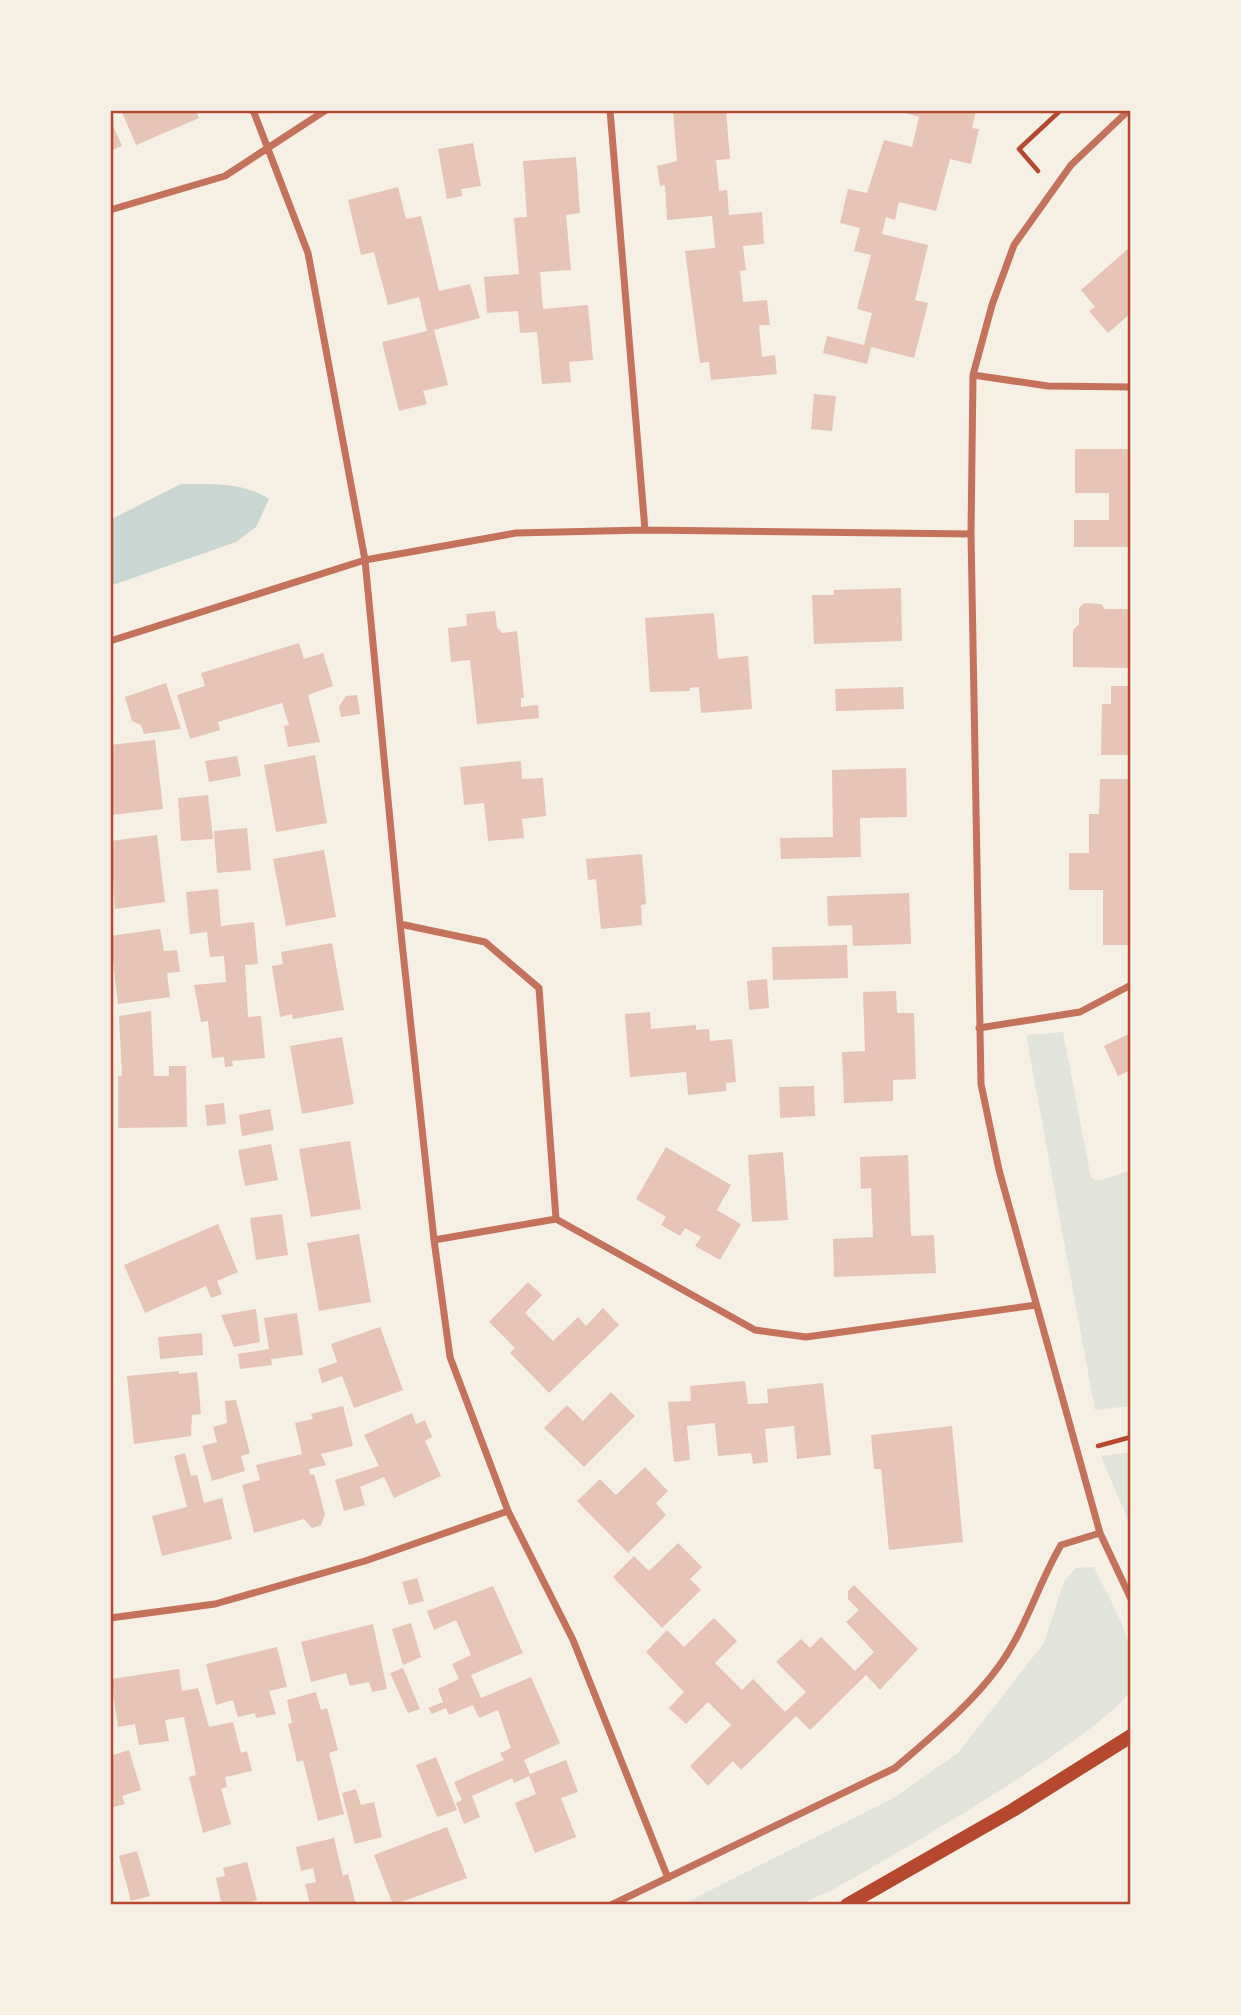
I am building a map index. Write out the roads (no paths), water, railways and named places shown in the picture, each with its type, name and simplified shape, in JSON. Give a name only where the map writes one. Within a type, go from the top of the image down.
[{"type":"main road","points":[[847,1905],[1013,1810],[1131,1736]]},
{"type":"street","points":[[253,110],[308,253],[365,560],[400,924],[434,1240],[450,1357],[508,1511],[573,1640],[668,1878]]},
{"type":"street","points":[[110,210],[225,176],[326,110]]},
{"type":"street","points":[[610,110],[645,530]]},
{"type":"street","points":[[1129,110],[1071,165],[1014,245],[992,305],[974,375],[971,534],[981,1084],[987,1118],[1036,1305],[1100,1534],[1131,1600]]},
{"type":"street","points":[[974,375],[1048,386],[1131,387]]},
{"type":"street","points":[[110,641],[365,560],[516,533],[645,530],[971,534]]},
{"type":"street","points":[[400,924],[485,942],[539,988],[556,1219]]},
{"type":"street","points":[[979,1028],[1080,1013],[1131,985]]},
{"type":"street","points":[[434,1240],[556,1219],[755,1330],[806,1337],[1036,1305]]},
{"type":"street","points":[[110,1618],[215,1604],[365,1562],[508,1511]]},
{"type":"street","points":[[611,1905],[895,1768],[941,1728],[1000,1665],[1023,1625],[1044,1573],[1060,1545],[1100,1534]]}]
